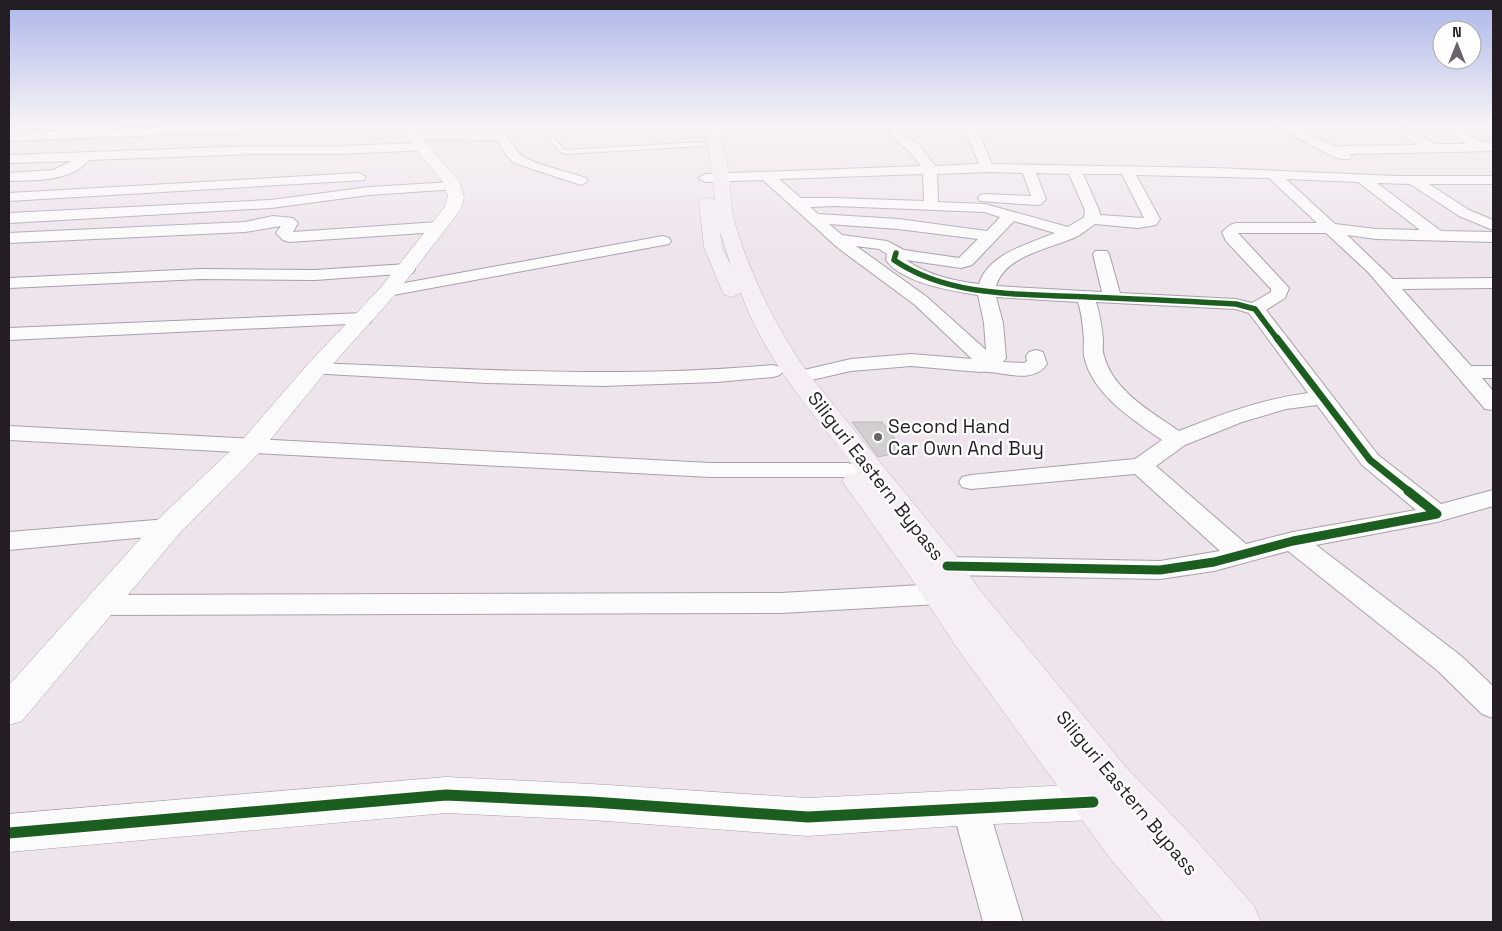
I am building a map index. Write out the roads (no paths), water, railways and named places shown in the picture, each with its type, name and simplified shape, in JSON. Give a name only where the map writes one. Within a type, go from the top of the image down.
[{"type":"main road","name":"Siliguri Eastern Bypass","points":[[710,168],[713,178],[720,232],[776,342],[793,393],[848,470],[943,580],[966,596],[1111,778],[1180,853],[1238,922]]},
{"type":"main road","name":"Siliguri Eastern Bypass","points":[[713,178],[720,168]]},
{"type":"main road","name":"Siliguri Eastern Bypass","points":[[786,374],[943,580],[967,636],[1124,843],[1194,922]]},
{"type":"street","points":[[9,177],[49,174],[67,171],[71,168]]},
{"type":"street","points":[[224,186],[240,168]]},
{"type":"street","points":[[9,710],[168,527],[252,445],[316,368],[407,269],[452,209],[456,197],[434,168]]},
{"type":"street","points":[[545,168],[581,180]]},
{"type":"street","points":[[979,168],[982,185],[1010,216],[1072,233]]},
{"type":"street","points":[[796,203],[931,205],[1028,169],[1169,171],[1274,176],[1355,168]]},
{"type":"street","points":[[1361,168],[1397,180],[1493,180]]},
{"type":"street","points":[[1361,168],[1436,235]]},
{"type":"street","points":[[713,178],[930,169],[1037,201],[1039,198],[1028,169]]},
{"type":"street","points":[[930,169],[931,205]]},
{"type":"street","points":[[1074,170],[1092,210],[1092,219]]},
{"type":"street","points":[[883,204],[885,171]]},
{"type":"street","points":[[990,365],[996,358],[992,312],[986,290],[987,280],[1005,262],[1072,233],[1092,219],[1138,223],[1151,222],[1152,220],[1128,171]]},
{"type":"street","points":[[9,197],[373,176]]},
{"type":"street","points":[[767,176],[838,240],[921,301],[990,365]]},
{"type":"street","points":[[1274,176],[1374,268],[1493,404]]},
{"type":"street","points":[[9,218],[271,204],[369,192],[439,177]]},
{"type":"street","points":[[1414,180],[1467,215],[1493,225]]},
{"type":"street","points":[[838,240],[888,245],[896,253],[961,263],[966,261],[1010,216]]},
{"type":"street","points":[[813,218],[898,224],[991,236]]},
{"type":"street","points":[[9,238],[225,228],[281,220],[290,223],[284,233],[289,237],[438,227]]},
{"type":"street","points":[[1255,309],[1279,294],[1280,288],[1232,238],[1231,230],[1332,228],[1376,234],[1493,237]]},
{"type":"street","points":[[388,291],[663,241]]},
{"type":"street","points":[[896,253],[894,260],[902,268],[922,277],[986,290],[1236,304],[1255,309],[1370,460],[1438,514]]},
{"type":"street","points":[[1101,254],[1112,297]]},
{"type":"street","points":[[9,283],[201,274],[315,275],[407,269]]},
{"type":"street","points":[[1388,284],[1493,283]]},
{"type":"street","points":[[1085,296],[1090,309],[1093,356],[1100,373],[1116,393],[1139,413],[1161,452],[1242,555]]},
{"type":"street","points":[[9,334],[363,319]]},
{"type":"street","points":[[316,368],[594,379],[675,379],[786,374],[851,365],[910,360],[980,366],[990,365],[1009,370],[1028,370],[1037,364],[1036,356]]},
{"type":"street","points":[[1464,372],[1493,372]]},
{"type":"street","points":[[971,482],[1103,472],[1161,452],[1234,418],[1284,403],[1324,398]]},
{"type":"street","points":[[9,433],[710,470],[848,470]]},
{"type":"street","points":[[101,605],[781,603],[943,580],[1160,570],[1214,562],[1293,541],[1438,514],[1493,498]]},
{"type":"street","points":[[9,541],[168,527]]},
{"type":"street","points":[[1293,541],[1449,663],[1493,704]]},
{"type":"street","points":[[9,833],[446,795],[592,802],[808,817],[1093,802]]},
{"type":"street","points":[[970,807],[1003,922]]},
{"type":"place","name":"Second Hand Car Own And Buy","points":[[878,437]]}]
